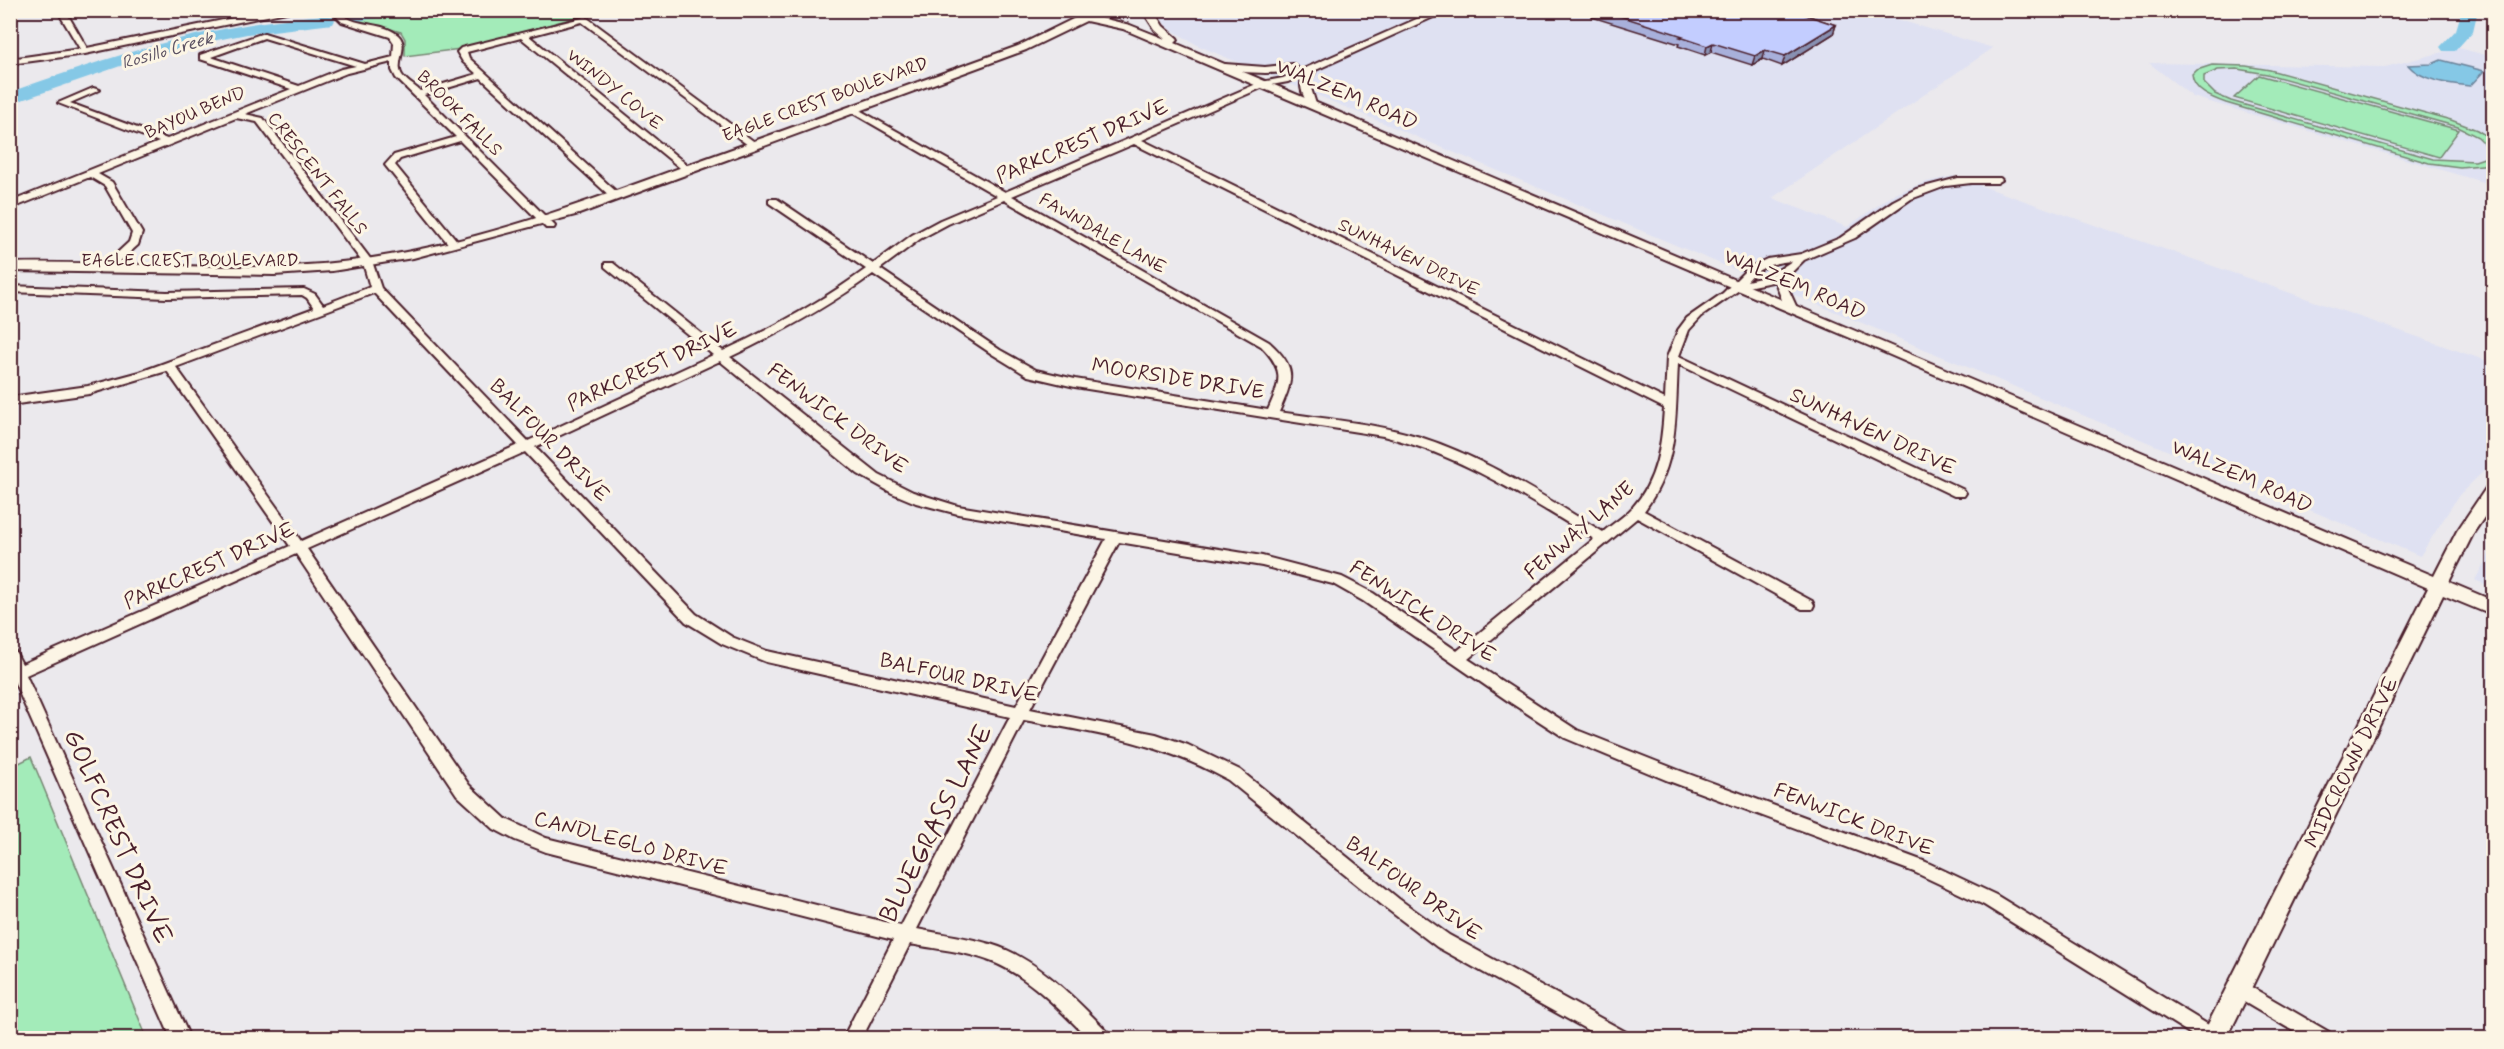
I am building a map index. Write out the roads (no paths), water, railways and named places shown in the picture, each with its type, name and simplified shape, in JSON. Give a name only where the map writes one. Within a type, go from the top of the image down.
[{"type":"main road","points":[[1044,10],[1054,21],[1055,34],[1094,28],[1129,29]]},
{"type":"main road","name":"WALZEM ROAD","points":[[1052,10],[1092,14],[1225,67],[2493,609]]},
{"type":"main road","points":[[1148,10],[1159,28],[1186,51]]},
{"type":"main road","name":"EAGLE CREST BOULEVARD","points":[[10,278],[252,283],[305,280],[470,251],[1055,34],[1092,14]]},
{"type":"main road","name":"EAGLE CREST BOULEVARD","points":[[10,267],[256,272],[370,268],[454,244],[545,222]]},
{"type":"main road","name":"MIDCROWN DRIVE","points":[[2214,1038],[2438,586],[2466,531],[2493,489]]},
{"type":"street","points":[[61,10],[85,51]]},
{"type":"street","points":[[232,10],[238,18]]},
{"type":"street","points":[[10,62],[85,51],[238,18],[291,10]]},
{"type":"street","name":"BROOK FALLS","points":[[334,10],[342,20],[385,31],[395,37],[399,44],[396,59],[398,76],[545,222]]},
{"type":"street","name":"PARKCREST DRIVE","points":[[1264,84],[1274,75],[1424,10]]},
{"type":"street","name":"PARKCREST DRIVE","points":[[15,674],[527,446],[794,321],[874,269],[916,237],[944,222],[1264,84],[1285,80],[1312,69],[1445,10]]},
{"type":"street","points":[[616,196],[466,60],[461,52],[573,20],[587,21],[755,146]]},
{"type":"street","name":"WINDY COVE","points":[[522,34],[688,170]]},
{"type":"street","name":"CRESCENT FALLS","points":[[299,89],[203,57],[264,35],[362,65]]},
{"type":"street","name":"BAYOU BEND","points":[[13,204],[362,65],[396,59]]},
{"type":"street","name":"PARKCREST DRIVE","points":[[1225,67],[1267,70],[1293,67]]},
{"type":"street","points":[[1312,69],[1305,77],[1304,83],[1312,104]]},
{"type":"street","points":[[418,94],[484,75]]},
{"type":"street","points":[[96,90],[62,103],[169,143]]},
{"type":"street","name":"FAWNDALE LANE","points":[[854,110],[1265,344],[1277,354],[1284,364],[1287,380],[1272,414]]},
{"type":"street","name":"CRESCENT FALLS","points":[[236,115],[260,120],[370,268]]},
{"type":"street","points":[[454,244],[390,165],[397,157],[462,138]]},
{"type":"street","name":"SUNHAVEN DRIVE","points":[[1134,140],[1669,406]]},
{"type":"street","points":[[91,174],[109,184],[137,233],[127,250],[106,268]]},
{"type":"street","points":[[1738,285],[1764,284],[1794,267],[1801,257],[1853,235],[1919,191],[1970,179],[1997,180]]},
{"type":"street","name":"MOORSIDE DRIVE","points":[[773,201],[996,352],[1032,373],[1075,383],[1402,436],[1439,446],[1473,462],[1603,538]]},
{"type":"street","name":"FENWAY LANE","points":[[1459,658],[1636,512],[1649,497],[1662,471],[1669,440],[1673,357],[1679,335],[1697,313],[1738,285],[1745,276],[1774,260],[1801,257]]},
{"type":"street","name":"FENWICK DRIVE","points":[[609,265],[863,471],[892,490],[930,504],[958,510],[1262,561],[1337,580],[1368,597],[1571,734],[1672,775],[1956,882],[1990,900],[2214,1038]]},
{"type":"street","points":[[10,401],[88,390],[170,367],[376,289],[370,268]]},
{"type":"street","points":[[1785,272],[1780,284],[1791,308]]},
{"type":"street","name":"EAGLE CREST BOULEVARD","points":[[10,289],[178,295],[304,292],[311,296],[321,310]]},
{"type":"street","name":"BALFOUR DRIVE","points":[[376,289],[691,618],[727,642],[766,656],[1020,713],[1130,733],[1166,742],[1207,759],[1234,775],[1393,904],[1443,941],[1619,1038]]},
{"type":"street","name":"SUNHAVEN DRIVE","points":[[1673,357],[1959,493]]},
{"type":"street","name":"CANDLEGLO DRIVE","points":[[170,367],[298,547],[463,790],[496,823],[511,832],[546,844],[906,935],[990,952],[1016,964],[1057,994],[1101,1038]]},
{"type":"street","points":[[1636,512],[1807,605]]},
{"type":"street","name":"BLUEGRASS LANE","points":[[852,1038],[1020,713],[1115,536]]},
{"type":"street","name":"GOLFCREST DRIVE","points":[[10,655],[15,674],[180,1038]]},
{"type":"street","points":[[2239,989],[2322,1038]]},
{"type":"water","points":[[514,11],[490,15],[450,16],[394,14],[385,12]]},
{"type":"water","points":[[2441,60],[2484,71],[2470,86],[2428,78],[2420,75],[2408,65],[2432,64]]},
{"type":"waterway","name":"Rosillo Creek","points":[[349,17],[398,10]]},
{"type":"waterway","points":[[2449,47],[2464,31],[2470,10]]},
{"type":"waterway","name":"Rosillo Creek","points":[[10,99],[87,71],[166,47],[247,28],[327,20]]}]
